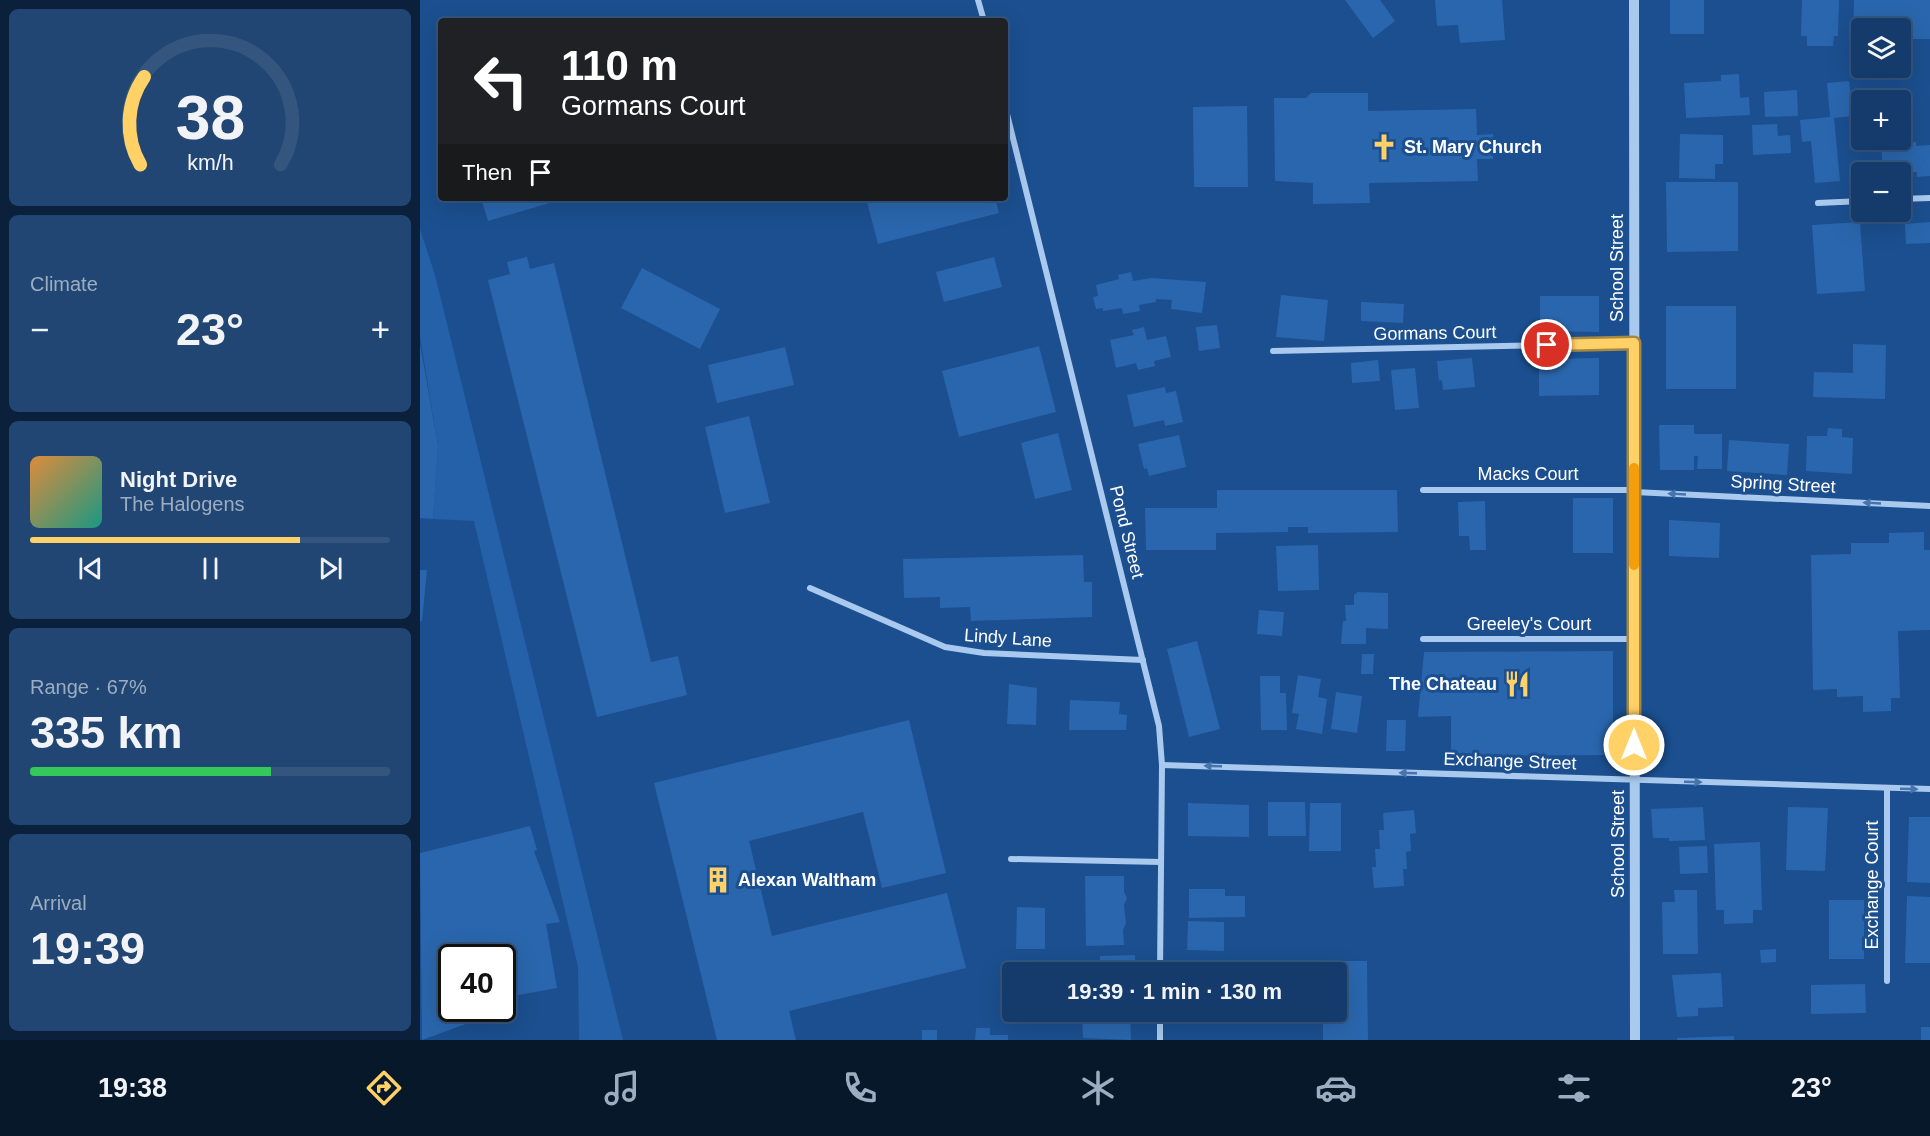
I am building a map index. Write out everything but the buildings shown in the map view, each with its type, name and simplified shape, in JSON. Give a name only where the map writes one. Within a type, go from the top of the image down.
[{"type":"street","points":[[978,0],[983,18]]},
{"type":"street","name":"School Street","points":[[1634,0],[1635,1040]]},
{"type":"street","name":"Pond Street","points":[[1008,118],[1159,726],[1162,765],[1160,962]]},
{"type":"street","points":[[1911,199],[1930,198]]},
{"type":"street","points":[[1818,203],[1851,202]]},
{"type":"street","name":"Gormans Court","points":[[1273,351],[1634,343]]},
{"type":"street","name":"Macks Court","points":[[1423,490],[1634,491]]},
{"type":"street","name":"Spring Street","points":[[1634,491],[1930,506]]},
{"type":"street","name":"Lindy Lane","points":[[810,588],[945,647],[984,653],[1143,660]]},
{"type":"street","name":"Greeley's Court","points":[[1423,639],[1634,639]]},
{"type":"street","name":"Exchange Street","points":[[1162,765],[1930,789]]},
{"type":"street","name":"Exchange Court","points":[[1887,788],[1887,981]]},
{"type":"street","points":[[1011,859],[1161,862]]},
{"type":"street","points":[[1160,1022],[1160,1040]]},
{"type":"shaded area","points":[[420,229],[435,275],[623,1040],[579,1040],[578,967],[474,521],[433,519],[438,446],[420,337]]},
{"type":"slow traffic","points":[[1634,468],[1634,565]]},
{"type":"place","name":"St. Mary Church","points":[[1384,147]]},
{"type":"place","name":"The Chateau","points":[[1517,684]]},
{"type":"place","name":"Alexan Waltham","points":[[718,880]]},
{"type":"route","points":[[1547,345],[1634,343],[1634,745]]}]
